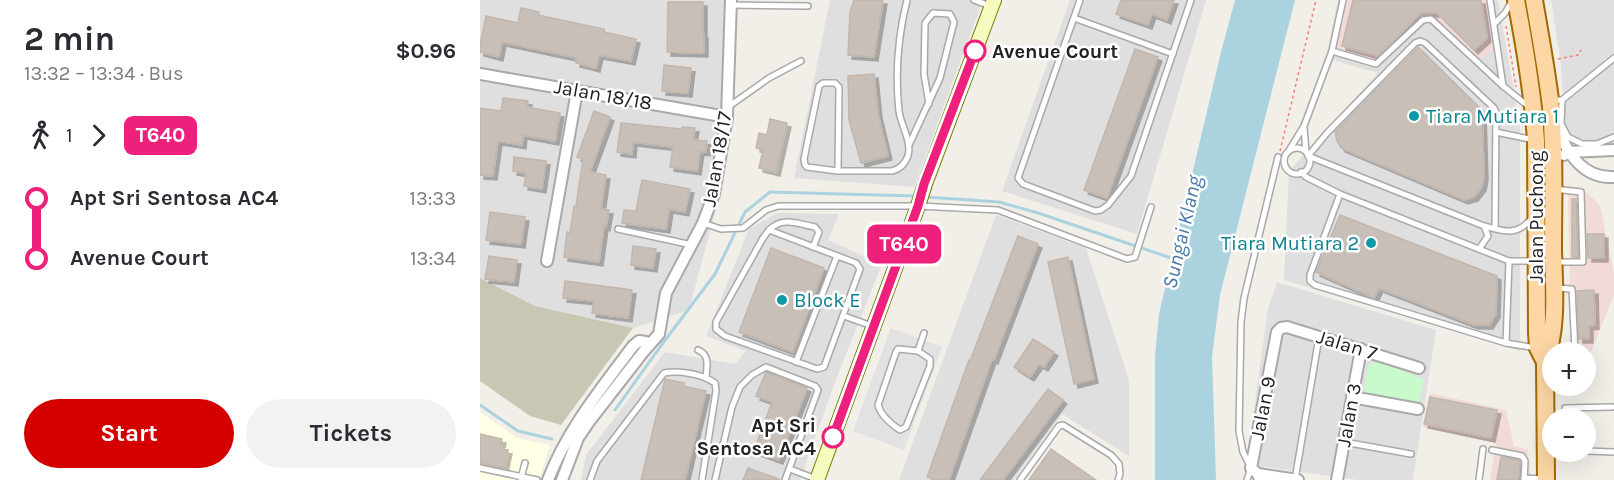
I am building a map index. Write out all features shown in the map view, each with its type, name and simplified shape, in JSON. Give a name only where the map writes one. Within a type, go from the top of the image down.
[{"type":"main road","name":"Jalan Puchong","points":[[1514,0],[1528,64],[1549,105],[1536,141],[1537,333],[1542,348]]},
{"type":"main road","name":"Jalan Puchong","points":[[1534,0],[1545,62],[1553,167],[1554,288],[1552,342]]},
{"type":"main road","points":[[818,480],[924,184],[993,3]]},
{"type":"main road","name":"Jalan Puchong","points":[[1546,480],[1548,462]]},
{"type":"street","name":"Jalan 18/17","points":[[583,421],[659,334],[666,293],[704,223],[716,187],[727,112],[731,2]]},
{"type":"street","name":"Jalan 18/18","points":[[480,74],[577,91],[727,112]]},
{"type":"street","points":[[547,261],[577,91]]},
{"type":"street","points":[[1549,105],[1561,139],[1580,166],[1591,173],[1614,177]]},
{"type":"street","points":[[1553,167],[1561,157],[1569,152],[1600,147],[1614,150]]},
{"type":"street","name":"Jalan 7","points":[[1277,332],[1287,327],[1419,368]]},
{"type":"street","name":"Jalan 9","points":[[1256,474],[1277,332]]},
{"type":"street","name":"Jalan 3","points":[[1337,480],[1360,349]]},
{"type":"street","points":[[1352,397],[1418,409]]},
{"type":"street","points":[[548,480],[557,456],[583,421]]},
{"type":"street","points":[[562,480],[583,421]]},
{"type":"street","points":[[1256,474],[1297,480]]},
{"type":"lane","points":[[907,0],[901,22],[898,50],[898,88],[899,111],[909,145]]},
{"type":"lane","points":[[974,0],[993,3]]},
{"type":"lane","points":[[1080,0],[1018,178],[1023,184],[1095,211],[1108,205],[1131,176],[1191,0]]},
{"type":"lane","points":[[1304,126],[1308,166],[1297,174],[1288,170],[1284,161],[1304,126],[1332,51],[1343,0]]},
{"type":"lane","points":[[1490,0],[1503,86]]},
{"type":"lane","points":[[1495,23],[1514,0]]},
{"type":"lane","points":[[731,2],[808,6]]},
{"type":"lane","points":[[838,171],[838,87],[835,83],[823,83],[819,86],[804,159],[805,165],[838,171],[898,169],[908,156],[909,145],[929,104],[940,78],[954,22],[950,14],[933,13],[925,23],[924,75],[929,104]]},
{"type":"lane","points":[[1074,18],[1173,54]]},
{"type":"lane","points":[[1332,51],[1376,64],[1423,20],[1431,19],[1503,86],[1549,105],[1568,137],[1582,144],[1600,147],[1614,137]]},
{"type":"lane","points":[[1307,154],[1415,43],[1420,41],[1425,43],[1496,112],[1496,229]]},
{"type":"lane","points":[[1549,105],[1614,58]]},
{"type":"lane","points":[[727,112],[769,78],[801,62]]},
{"type":"lane","points":[[1496,132],[1536,141]]},
{"type":"lane","points":[[1288,152],[1297,148],[1496,229],[1516,231],[1523,227],[1536,211]]},
{"type":"lane","points":[[1247,480],[1256,474],[1243,452],[1239,431],[1241,322],[1244,297],[1278,157]]},
{"type":"lane","points":[[1301,172],[1306,177],[1340,194],[1509,261],[1583,262],[1581,192],[1553,189]]},
{"type":"lane","points":[[1340,194],[1310,275],[1310,281],[1315,285],[1542,356]]},
{"type":"lane","points":[[704,223],[727,229],[743,228],[766,210],[778,206],[918,206],[998,210],[1127,259],[1135,257],[1151,207]]},
{"type":"lane","points":[[770,230],[813,248],[856,263],[860,269],[824,367],[817,369],[725,336],[716,328],[716,322],[763,238],[770,230],[776,224],[783,222],[815,227],[819,232],[813,248]]},
{"type":"lane","points":[[1479,249],[1488,236],[1484,226]]},
{"type":"lane","points":[[618,229],[692,245]]},
{"type":"lane","points":[[796,362],[837,256]]},
{"type":"lane","points":[[1506,343],[1509,261]]},
{"type":"lane","points":[[1554,288],[1572,289],[1575,342]]},
{"type":"lane","points":[[844,316],[874,326]]},
{"type":"lane","points":[[918,351],[924,333]]},
{"type":"lane","points":[[1297,480],[1319,337]]},
{"type":"lane","points":[[898,349],[918,351],[929,358],[930,366],[906,427],[900,430],[891,424],[878,405],[898,349]]},
{"type":"lane","points":[[698,350],[703,352],[707,358],[706,377]]},
{"type":"lane","points":[[715,480],[732,407],[740,387],[752,375],[766,367],[815,386],[818,390],[785,480]]},
{"type":"lane","points":[[590,480],[597,461],[664,374],[672,371],[706,377],[715,383],[716,391],[702,480]]},
{"type":"lane","points":[[1565,408],[1612,407]]},
{"type":"lane","points":[[1020,480],[1059,426],[1063,425],[1111,455],[1119,464],[1118,480]]},
{"type":"lane","points":[[1344,442],[1411,454]]},
{"type":"lane","points":[[1479,480],[1483,449]]},
{"type":"lane","points":[[1492,450],[1522,456],[1525,460],[1524,479],[1546,480]]},
{"type":"lane","points":[[1596,451],[1614,452]]},
{"type":"lane","points":[[521,478],[525,463]]},
{"type":"lane","points":[[480,468],[537,480]]},
{"type":"lane","points":[[790,468],[818,480]]},
{"type":"path","points":[[1278,157],[1316,0]]},
{"type":"path","points":[[1506,26],[1516,89]]},
{"type":"path","points":[[1545,62],[1578,55],[1581,50]]},
{"type":"shaded area","points":[[480,0],[730,0],[722,187],[689,310],[633,328],[535,306],[480,278]]},
{"type":"shaded area","name":"Avenue Court","points":[[830,0],[983,0],[914,187],[794,178]]},
{"type":"shaded area","points":[[1070,0],[1206,0],[1137,234],[1002,191]]},
{"type":"shaded area","points":[[1338,0],[1498,0],[1520,124],[1520,351],[1284,280],[1289,171],[1378,73],[1326,58]]},
{"type":"shaded area","points":[[1347,0],[1488,0],[1496,47],[1479,60],[1432,16],[1421,19],[1375,61],[1336,48]]},
{"type":"shaded area","points":[[1551,0],[1614,0],[1613,144],[1582,144],[1576,141],[1565,128],[1560,109],[1563,93]]},
{"type":"shaded area","points":[[1568,186],[1581,188],[1600,205],[1614,274],[1614,295],[1595,342],[1571,342]]},
{"type":"shaded area","points":[[777,213],[839,214],[828,240],[882,264],[835,382],[800,480],[581,480],[586,455],[665,352],[735,364],[746,351],[706,336],[749,229]]},
{"type":"shaded area","points":[[996,215],[1086,248],[1129,380],[1129,456],[1062,414],[1014,480],[899,480]]},
{"type":"shaded area","points":[[480,278],[535,306],[633,328],[561,425],[530,416],[480,381]]},
{"type":"shaded area","points":[[1277,282],[1436,330],[1413,480],[1358,480],[1259,466],[1249,445],[1268,309]]},
{"type":"shaded area","points":[[891,328],[942,347],[904,450],[853,431]]},
{"type":"shaded area","points":[[1430,393],[1506,410],[1514,446],[1528,450],[1531,480],[1490,480],[1496,443],[1423,427]]},
{"type":"shaded area","points":[[480,412],[517,438],[550,445],[539,480],[480,480]]},
{"type":"green space","points":[[1379,361],[1424,380],[1419,402],[1369,395],[1364,389],[1369,365]]},
{"type":"water","name":"Sungai Klang","points":[[1235,0],[1295,0],[1220,295],[1212,357],[1216,480],[1155,480],[1155,356],[1159,314]]},
{"type":"building","points":[[854,0],[883,0],[874,57],[848,55],[850,12]]},
{"type":"building","points":[[1121,0],[1174,0],[1167,20],[1152,14],[1148,25],[1116,14]]},
{"type":"building","points":[[1353,0],[1481,0],[1487,38],[1474,50],[1437,13],[1421,13],[1378,56],[1342,46]]},
{"type":"building","points":[[668,2],[703,2],[704,53],[667,52]]},
{"type":"building","points":[[521,8],[539,12],[538,15],[604,29],[604,32],[636,39],[631,61],[599,55],[596,68],[576,63],[577,58],[502,42],[499,57],[480,52],[486,16],[518,23]]},
{"type":"building","name":"Tiara Mutiara 1","points":[[1418,47],[1482,110],[1484,176],[1482,187],[1474,197],[1464,200],[1341,148],[1337,141],[1335,132]]},
{"type":"building","points":[[1135,49],[1158,57],[1107,198],[1084,190]]},
{"type":"building","points":[[664,65],[691,68],[688,93],[662,91]]},
{"type":"building","points":[[874,74],[878,114],[888,156],[861,163],[849,120],[848,76]]},
{"type":"building","points":[[503,98],[528,101],[527,107],[560,113],[555,141],[523,135],[522,145],[498,141],[493,176],[480,175],[480,108],[501,111]]},
{"type":"building","points":[[594,111],[610,117],[590,172],[606,175],[601,209],[609,210],[606,227],[604,226],[599,262],[564,257],[567,232],[570,233],[574,206],[576,206],[583,159],[577,157]]},
{"type":"building","points":[[770,119],[787,123],[776,172],[759,168],[763,150],[756,148],[759,133],[767,135]]},
{"type":"building","points":[[621,123],[681,129],[682,127],[695,128],[693,140],[707,141],[706,152],[700,151],[697,171],[670,167],[673,147],[633,142],[632,154],[617,152]]},
{"type":"building","points":[[514,157],[546,161],[542,189],[524,186],[526,173],[513,171]]},
{"type":"building","points":[[642,180],[690,189],[685,212],[669,209],[666,229],[622,223],[624,210],[636,211]]},
{"type":"building","points":[[1572,199],[1576,199],[1578,257],[1572,257]]},
{"type":"building","points":[[490,212],[525,217],[521,244],[486,240]]},
{"type":"building","name":"Tiara Mutiara 2","points":[[1340,215],[1497,276],[1496,314],[1489,325],[1474,325],[1379,288],[1374,298],[1316,272]]},
{"type":"building","points":[[1587,234],[1604,234],[1604,258],[1588,258]]},
{"type":"building","points":[[1018,236],[1038,244],[994,360],[992,359],[949,480],[927,477],[969,360]]},
{"type":"building","points":[[633,246],[656,249],[653,268],[631,265]]},
{"type":"building","name":"Block E","points":[[771,248],[824,268],[793,352],[739,332]]},
{"type":"building","points":[[489,256],[517,260],[514,282],[485,279]]},
{"type":"building","points":[[1068,257],[1094,379],[1074,384],[1048,262]]},
{"type":"building","points":[[565,281],[632,290],[628,318],[592,313],[594,301],[563,298]]},
{"type":"building","points":[[1594,290],[1595,325],[1589,326],[1589,339],[1579,339],[1577,291]]},
{"type":"building","points":[[1033,339],[1054,352],[1044,367],[1039,364],[1030,377],[1014,367]]},
{"type":"building","points":[[766,372],[807,388],[779,460],[754,451],[772,402],[756,396]]},
{"type":"building","points":[[665,379],[706,391],[685,480],[641,480]]},
{"type":"building","points":[[1048,389],[1063,400],[1003,480],[980,480]]},
{"type":"building","points":[[1430,397],[1497,410],[1491,438],[1424,424]]},
{"type":"building","points":[[480,434],[502,439],[500,449],[508,450],[504,468],[480,463]]},
{"type":"building","points":[[1051,449],[1096,480],[1029,480]]},
{"type":"building","points":[[1501,457],[1519,460],[1518,480],[1497,480]]},
{"type":"building","points":[[748,468],[779,479],[743,480]]},
{"type":"waterway","points":[[615,410],[715,274],[745,212],[770,192],[916,196]]},
{"type":"waterway","name":"Sungai Klang","points":[[926,197],[999,202],[1174,259]]},
{"type":"waterway","points":[[480,405],[518,431],[552,439]]},
{"type":"bus line","name":"T640","points":[[833,437],[918,206],[924,184],[975,51]]},
{"type":"place","name":"Avenue Court","points":[[975,51]]},
{"type":"place","name":"Tiara Mutiara 1","points":[[1414,116]]},
{"type":"place","name":"Tiara Mutiara 2","points":[[1371,243]]},
{"type":"place","name":"Block E","points":[[782,300]]},
{"type":"place","name":"Apt Sri Sentosa AC4","points":[[833,437]]}]
